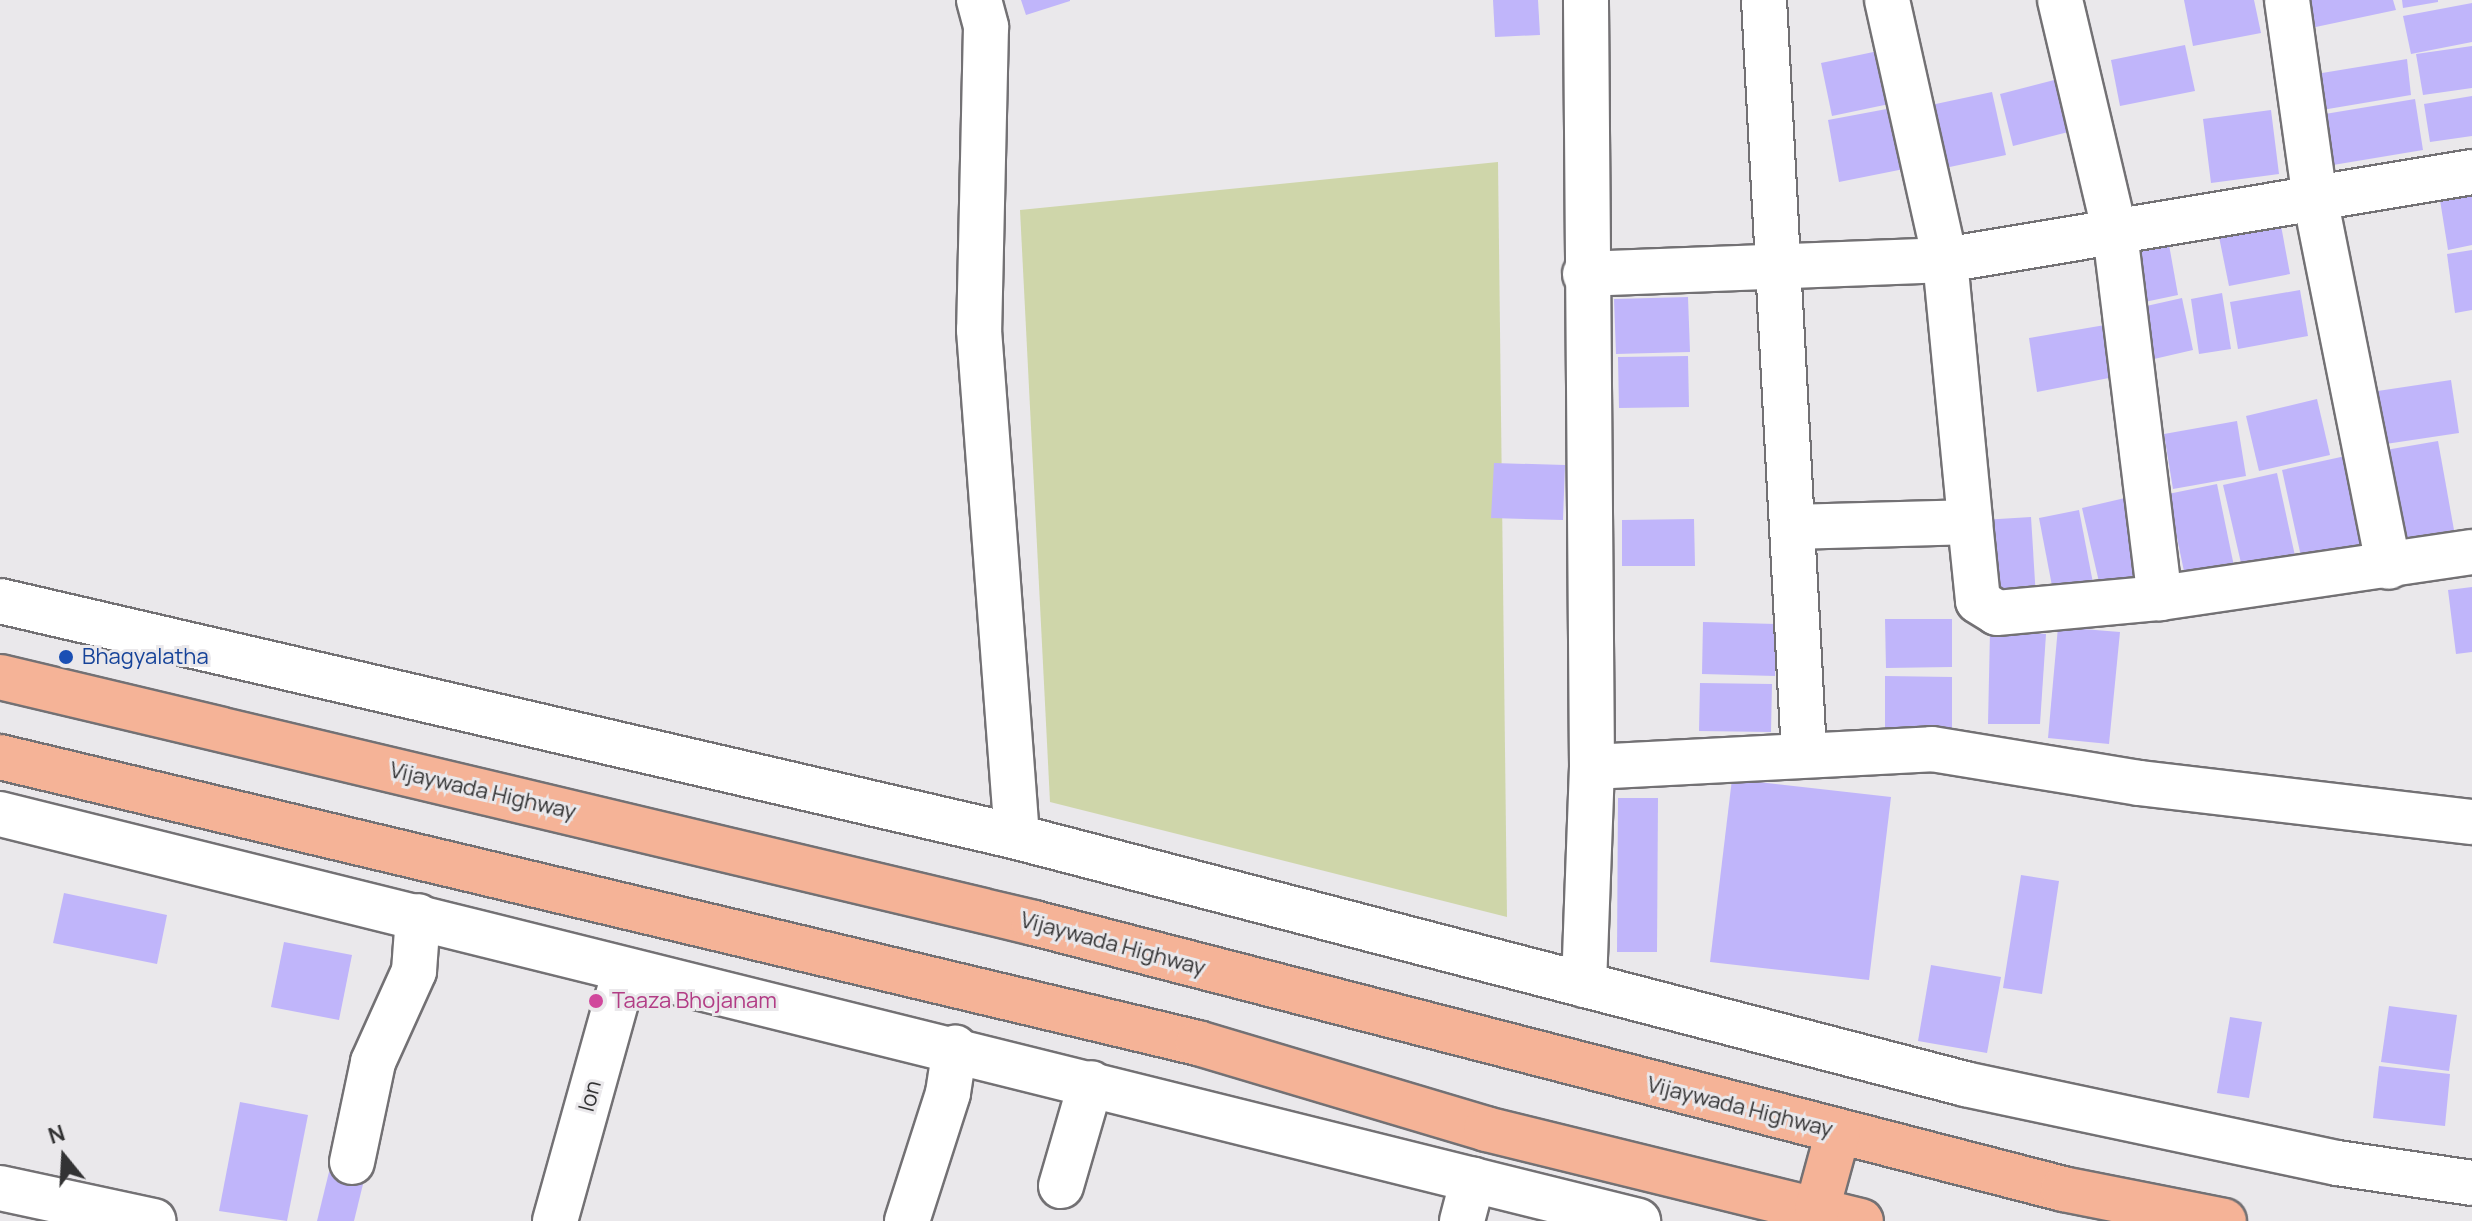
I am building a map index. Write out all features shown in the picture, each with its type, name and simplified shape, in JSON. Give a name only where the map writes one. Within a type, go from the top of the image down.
[{"type":"highway","name":"Vijaywada Highway","points":[[0,677],[1034,923],[2063,1189],[2224,1221]]},
{"type":"highway","points":[[0,757],[1198,1043],[1486,1129],[1861,1221]]},
{"type":"highway","points":[[1817,1209],[1838,1132]]},
{"type":"street","points":[[979,0],[986,41],[979,330],[1017,837]]},
{"type":"street","points":[[1584,985],[1592,767],[1585,274],[1586,0]]},
{"type":"street","points":[[1764,0],[1795,527],[1804,754]]},
{"type":"street","points":[[1887,0],[1945,260],[1978,601],[1985,611],[2160,598],[2389,567],[2472,552]]},
{"type":"street","points":[[2060,0],[2115,233],[2160,598]]},
{"type":"street","points":[[2287,0],[2315,198],[2389,567]]},
{"type":"street","points":[[1585,274],[1779,264],[1945,260],[2472,172]]},
{"type":"street","points":[[1795,527],[1970,522]]},
{"type":"street","points":[[0,601],[1017,837],[1965,1084],[2337,1163],[2472,1183]]},
{"type":"street","points":[[1592,767],[1932,749],[2139,783],[2472,822]]},
{"type":"street","points":[[0,814],[418,916],[625,971],[955,1048],[1638,1221]]},
{"type":"street","points":[[352,1162],[373,1062],[414,971],[418,916]]},
{"type":"street","name":"Ion","points":[[555,1221],[625,971]]},
{"type":"street","points":[[907,1221],[948,1093],[955,1048]]},
{"type":"street","points":[[1061,1186],[1091,1083]]},
{"type":"street","points":[[1462,1221],[1473,1179]]},
{"type":"street","points":[[0,1188],[154,1221]]},
{"type":"green space","points":[[1498,162],[1507,917],[1050,802],[1020,210]]},
{"type":"building","points":[[1021,0],[1070,0],[1070,1],[1026,15]]},
{"type":"building","points":[[1493,0],[1538,0],[1540,35],[1495,37]]},
{"type":"building","points":[[2184,0],[2254,0],[2261,33],[2193,46]]},
{"type":"building","points":[[2305,0],[2393,0],[2396,10],[2311,28]]},
{"type":"building","points":[[2402,0],[2438,0],[2438,2],[2403,8]]},
{"type":"building","points":[[2472,3],[2472,42],[2411,54],[2403,16]]},
{"type":"building","points":[[2185,45],[2195,91],[2120,106],[2111,60]]},
{"type":"building","points":[[2472,46],[2472,88],[2423,95],[2416,54]]},
{"type":"building","points":[[1883,50],[1894,103],[1832,116],[1821,63]]},
{"type":"building","points":[[2407,59],[2411,95],[2322,110],[2316,74]]},
{"type":"building","points":[[2062,78],[2076,130],[2013,146],[2000,94]]},
{"type":"building","points":[[1992,92],[2006,155],[1945,168],[1931,105]]},
{"type":"building","points":[[2472,96],[2472,136],[2430,142],[2424,104]]},
{"type":"building","points":[[2415,99],[2423,150],[2333,165],[2325,114]]},
{"type":"building","points":[[1892,108],[1904,169],[1839,182],[1828,120]]},
{"type":"building","points":[[2271,110],[2279,174],[2211,183],[2203,119]]},
{"type":"building","points":[[2472,194],[2472,245],[2448,250],[2440,200]]},
{"type":"building","points":[[2279,215],[2290,274],[2229,286],[2217,227]]},
{"type":"building","points":[[2168,239],[2178,295],[2135,304],[2125,247]]},
{"type":"building","points":[[2472,250],[2472,310],[2455,313],[2447,254]]},
{"type":"building","points":[[2300,290],[2308,336],[2238,349],[2230,302]]},
{"type":"building","points":[[2222,293],[2231,349],[2199,354],[2191,299]]},
{"type":"building","points":[[1688,297],[1690,352],[1616,354],[1614,299]]},
{"type":"building","points":[[2182,298],[2193,350],[2154,359],[2142,307]]},
{"type":"building","points":[[2105,325],[2114,377],[2037,392],[2029,338]]},
{"type":"building","points":[[1688,356],[1689,407],[1619,408],[1618,357]]},
{"type":"building","points":[[2451,380],[2459,433],[2379,445],[2371,392]]},
{"type":"building","points":[[2317,399],[2330,455],[2259,471],[2246,416]]},
{"type":"building","points":[[2237,421],[2246,476],[2173,489],[2164,434]]},
{"type":"building","points":[[2438,441],[2454,530],[2396,540],[2380,451]]},
{"type":"building","points":[[2350,455],[2370,547],[2302,561],[2282,470]]},
{"type":"building","points":[[1494,463],[1565,465],[1563,520],[1491,518]]},
{"type":"building","points":[[2277,473],[2297,565],[2244,576],[2223,485]]},
{"type":"building","points":[[2217,484],[2235,571],[2186,581],[2168,494]]},
{"type":"building","points":[[2125,498],[2145,585],[2102,595],[2082,508]]},
{"type":"building","points":[[2079,510],[2093,583],[2053,591],[2039,518]]},
{"type":"building","points":[[2031,517],[2036,598],[1988,602],[1982,520]]},
{"type":"building","points":[[1694,519],[1695,566],[1622,566],[1622,520]]},
{"type":"building","points":[[2472,587],[2472,652],[2456,654],[2448,590]]},
{"type":"building","points":[[1885,619],[1952,619],[1952,667],[1886,668]]},
{"type":"building","points":[[1703,622],[1776,624],[1775,676],[1702,674]]},
{"type":"building","points":[[2058,627],[2120,632],[2109,744],[2048,738]]},
{"type":"building","points":[[1990,631],[2046,634],[2040,724],[1988,724]]},
{"type":"building","points":[[1885,676],[1952,677],[1952,734],[1885,733]]},
{"type":"building","points":[[1700,683],[1772,684],[1771,732],[1699,731]]},
{"type":"building","points":[[1732,779],[1891,797],[1869,980],[1710,962]]},
{"type":"building","points":[[1618,798],[1658,798],[1657,952],[1617,952]]},
{"type":"building","points":[[2021,875],[2059,881],[2042,994],[2003,988]]},
{"type":"building","points":[[64,893],[167,915],[157,964],[53,943]]},
{"type":"building","points":[[284,942],[352,955],[339,1020],[271,1007]]},
{"type":"building","points":[[1931,965],[2001,977],[1987,1053],[1918,1041]]},
{"type":"building","points":[[2389,1006],[2457,1015],[2449,1071],[2381,1062]]},
{"type":"building","points":[[2230,1017],[2262,1022],[2249,1098],[2217,1093]]},
{"type":"building","points":[[2379,1066],[2450,1074],[2445,1126],[2373,1118]]},
{"type":"building","points":[[240,1102],[308,1115],[287,1221],[219,1211]]},
{"type":"building","points":[[329,1172],[364,1180],[354,1221],[317,1221]]},
{"type":"place","name":"Bhagyalatha","points":[[66,657]]},
{"type":"place","name":"Taaza Bhojanam","points":[[596,1001]]}]
